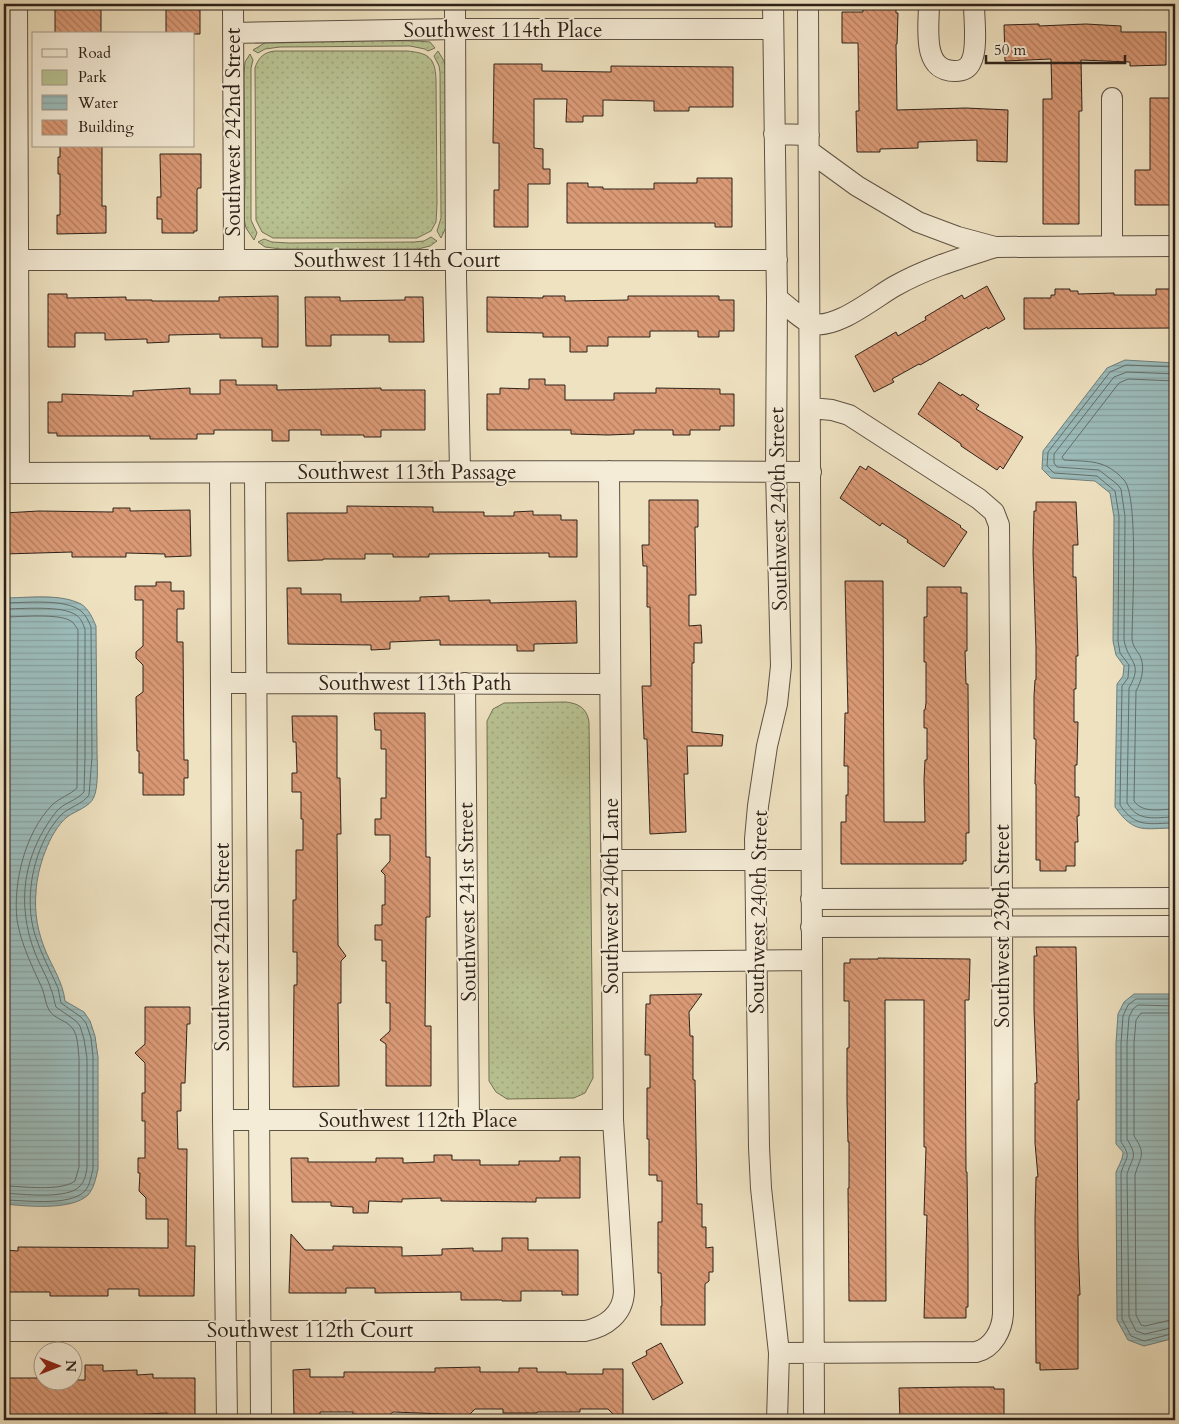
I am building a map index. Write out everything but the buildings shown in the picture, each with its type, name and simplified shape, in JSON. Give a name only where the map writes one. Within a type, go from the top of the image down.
[{"type":"street","points":[[11,473],[18,260],[17,4]]},
{"type":"street","name":"Southwest 242nd Street","points":[[233,4],[234,260]]},
{"type":"street","points":[[455,4],[456,260],[460,471]]},
{"type":"street","name":"Southwest 240th Street","points":[[773,4],[777,298],[776,471],[780,681],[758,806],[755,860],[758,1120],[761,1188],[779,1353],[777,1420]]},
{"type":"street","name":"Southwest 240th Street","points":[[808,4],[811,323],[811,927],[814,1412]]},
{"type":"street","points":[[929,4],[929,49],[931,56],[945,70],[962,71],[971,62],[974,45],[974,4]]},
{"type":"street","name":"Southwest 114th Place","points":[[233,33],[456,29],[773,29]]},
{"type":"street","points":[[1112,98],[1112,246]]},
{"type":"street","points":[[774,134],[809,143],[857,186],[918,222],[958,237],[995,247],[1175,246]]},
{"type":"street","points":[[934,228],[940,236],[943,245],[941,256],[934,266]]},
{"type":"street","points":[[777,298],[811,323],[830,324],[934,266],[995,247]]},
{"type":"street","name":"Southwest 114th Court","points":[[18,260],[776,260]]},
{"type":"street","name":"Southwest 239th Street","points":[[811,408],[832,410],[849,415],[979,499],[992,509],[998,520],[1000,536],[1002,899],[1003,1314],[1000,1328],[992,1342],[983,1351],[970,1353],[814,1354]]},
{"type":"street","name":"Southwest 240th Lane","points":[[609,471],[613,1120],[624,1292],[621,1306],[612,1318]]},
{"type":"street","name":"Southwest 113th Passage","points":[[11,473],[811,472]]},
{"type":"street","name":"Southwest 242nd Street","points":[[220,473],[223,1120],[227,1420]]},
{"type":"street","name":"Southwest 242nd Street","points":[[255,473],[261,1420]]},
{"type":"street","name":"Southwest 113th Path","points":[[221,683],[610,684]]},
{"type":"street","name":"Southwest 241st Street","points":[[464,684],[469,1120]]},
{"type":"street","points":[[611,860],[811,860]]},
{"type":"street","points":[[811,899],[1175,898]]},
{"type":"street","points":[[811,927],[1175,926]]},
{"type":"street","points":[[612,962],[812,960]]},
{"type":"street","name":"Southwest 112th Place","points":[[223,1120],[613,1120]]},
{"type":"street","name":"Southwest 112th Court","points":[[4,1330],[585,1331],[605,1325],[612,1318]]},
{"type":"street","points":[[779,1353],[814,1354]]},
{"type":"green space","points":[[268,41],[430,42],[435,48],[428,51],[410,46],[280,47],[265,49],[258,53],[253,50]]},
{"type":"green space","points":[[275,51],[407,51],[425,55],[432,61],[436,79],[437,204],[436,222],[431,231],[417,238],[273,238],[262,232],[256,220],[255,68],[262,56]]},
{"type":"green space","points":[[438,51],[447,70],[447,225],[441,238],[437,231],[441,218],[440,72],[434,56]]},
{"type":"green space","points":[[250,54],[253,60],[251,68],[251,220],[257,233],[254,240],[246,228],[244,219],[244,74],[245,62]]},
{"type":"green space","points":[[431,237],[437,241],[430,246],[418,249],[281,249],[265,247],[258,242],[264,239],[272,242],[289,243],[414,242],[424,241]]},
{"type":"green space","points":[[565,702],[581,707],[586,713],[589,722],[593,1078],[585,1093],[574,1098],[507,1099],[496,1092],[489,1081],[487,721],[493,709],[504,703]]},
{"type":"water","points":[[1125,360],[1175,363],[1175,828],[1148,829],[1135,826],[1128,822],[1115,807],[1117,684],[1123,676],[1124,666],[1116,655],[1113,641],[1114,517],[1110,493],[1095,481],[1051,478],[1042,469],[1043,451],[1107,368]]},
{"type":"water","points":[[4,598],[63,598],[81,604],[90,614],[96,626],[96,792],[89,804],[67,817],[50,841],[45,852],[37,883],[36,915],[43,945],[60,982],[65,1001],[84,1012],[90,1021],[95,1036],[98,1057],[98,1169],[88,1195],[71,1203],[48,1206],[4,1204]]},
{"type":"water","points":[[1134,994],[1175,994],[1175,1338],[1144,1346],[1128,1340],[1117,1320],[1116,1172],[1122,1160],[1123,1152],[1116,1144],[1116,1043],[1118,1014],[1124,1002]]}]
